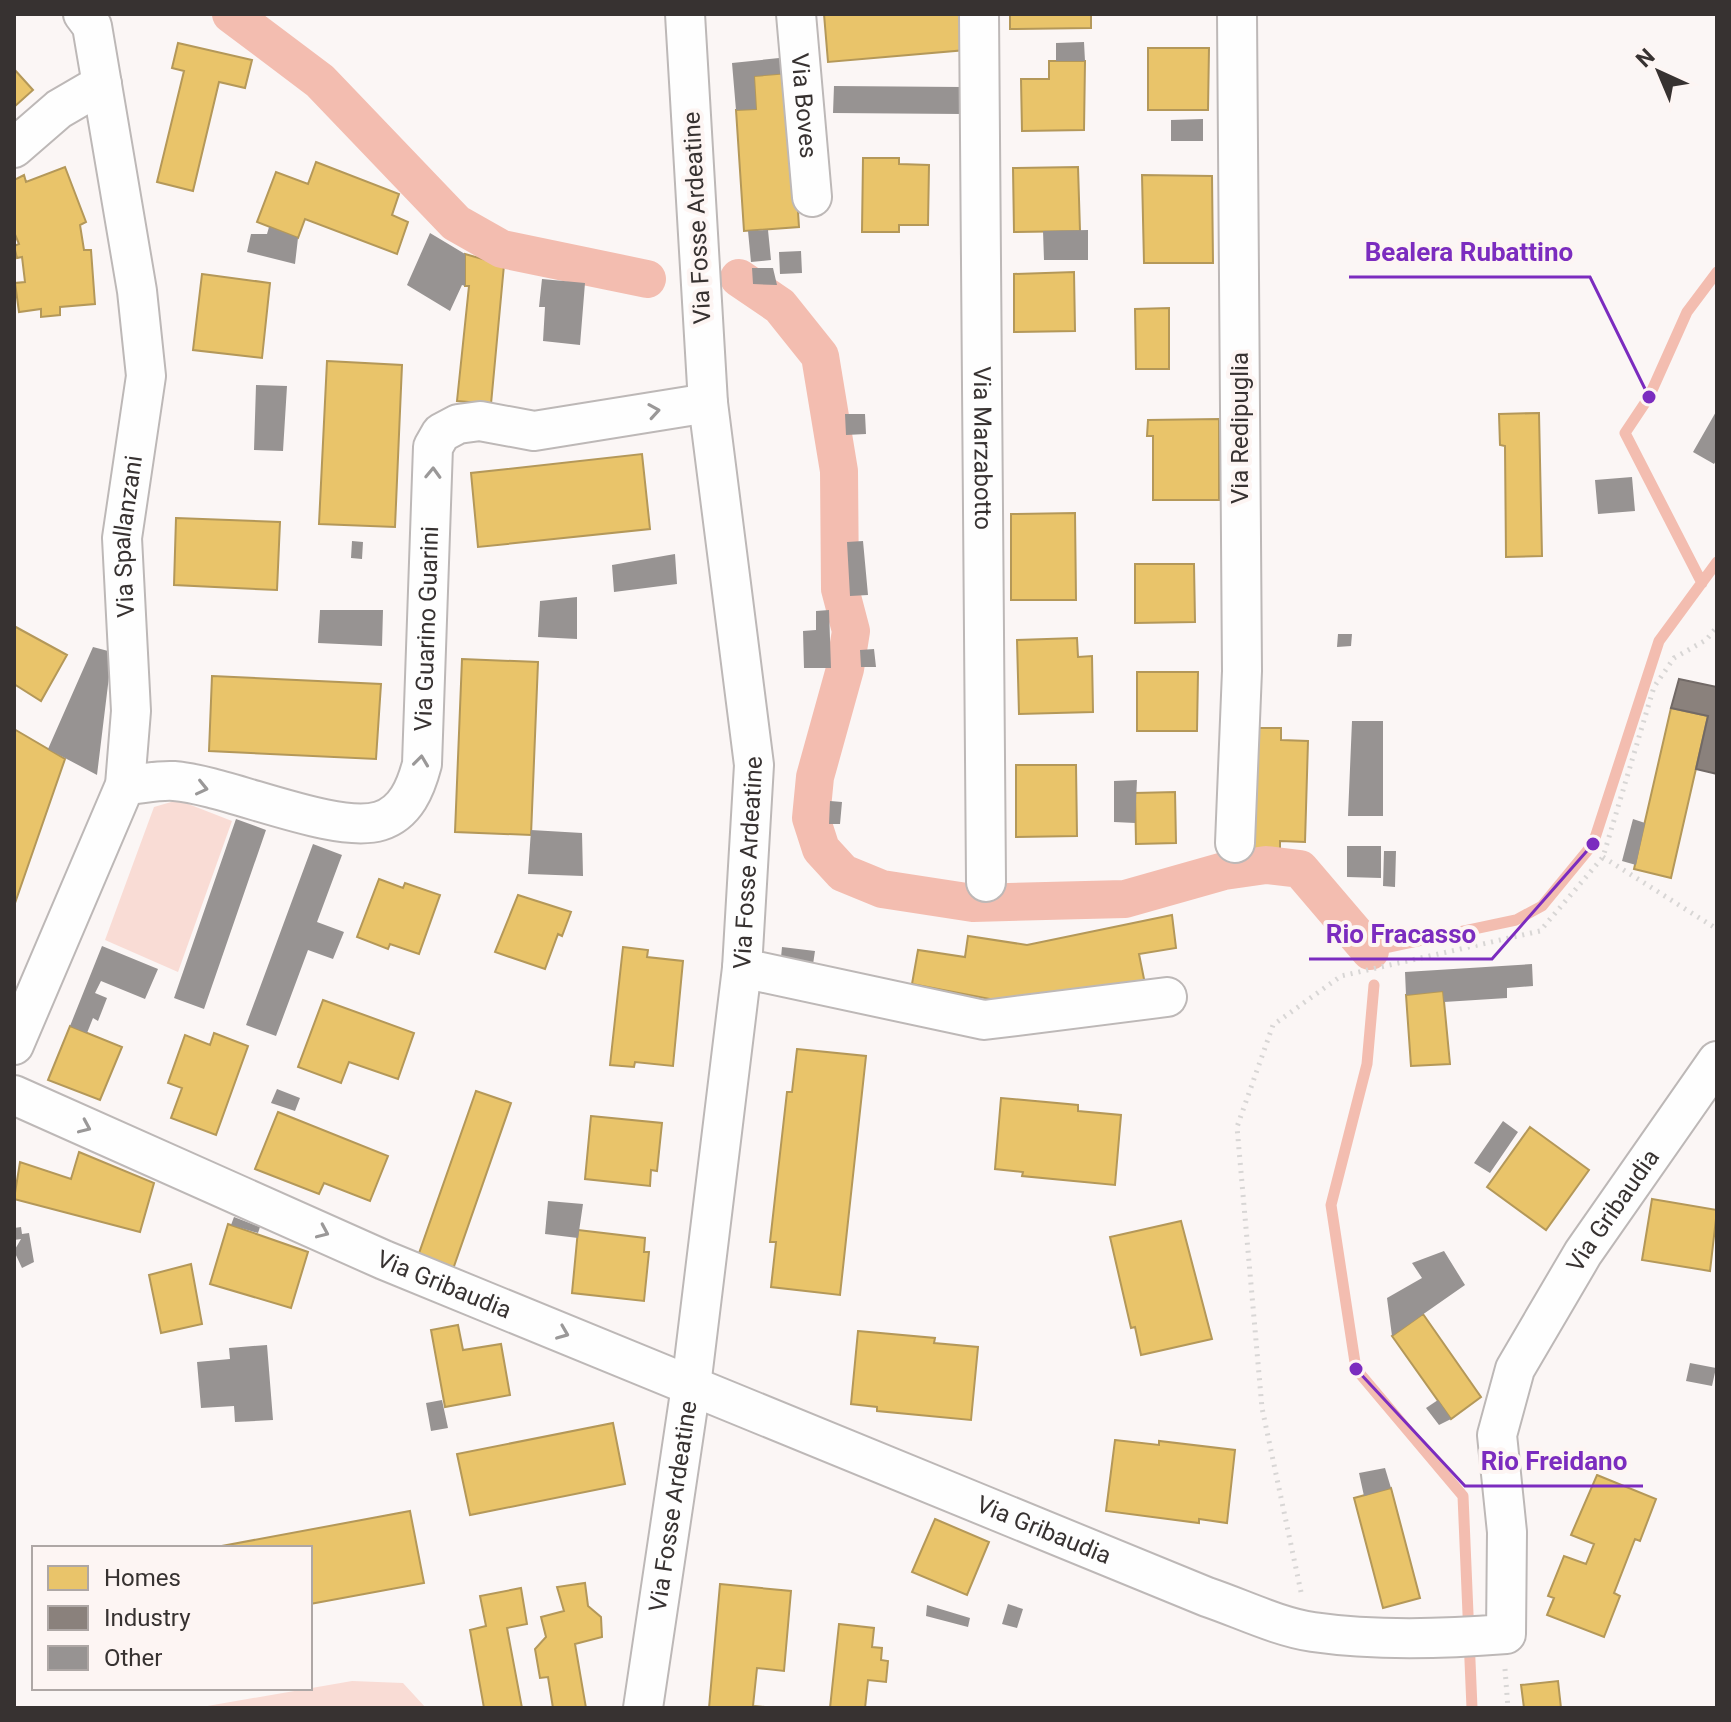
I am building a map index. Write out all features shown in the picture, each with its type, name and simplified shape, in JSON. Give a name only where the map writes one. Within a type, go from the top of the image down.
[{"type":"street","name":"Via Spallanzani","points":[[14,1045],[125,785],[131,711],[122,538],[146,376],[137,291],[92,26],[83,14]]},
{"type":"street","name":"Via Fosse Ardeatine","points":[[643,1708],[691,1386],[742,968],[754,765],[708,403],[685,14]]},
{"type":"street","name":"Via Boves","points":[[796,14],[812,197]]},
{"type":"street","name":"Via Marzabotto","points":[[979,14],[986,882]]},
{"type":"street","name":"Via Redipuglia","points":[[1235,843],[1242,671],[1237,14]]},
{"type":"street","points":[[14,148],[59,109],[102,84]]},
{"type":"street","name":"Via Guarino Guarini","points":[[125,785],[175,781],[350,823],[380,821],[398,811],[418,782],[422,764],[433,447],[441,433],[458,424],[480,421],[534,431],[708,403]]},
{"type":"street","points":[[742,968],[928,1011],[984,1020],[1167,997]]},
{"type":"street","name":"Via Gribaudia","points":[[14,1095],[384,1260],[1207,1597],[1310,1632],[1469,1636],[1506,1634],[1507,1532],[1497,1435],[1515,1369],[1583,1253],[1717,1061]]},
{"type":"path","points":[[1310,1632],[1262,1408],[1237,1127],[1273,1025],[1341,976],[1540,931],[1603,857],[1654,687],[1674,658],[1706,640],[1717,627]]},
{"type":"path","points":[[1603,857],[1717,929]]},
{"type":"shaded area","points":[[178,800],[232,821],[178,972],[105,940],[154,807]]},
{"type":"shaded area","points":[[352,1681],[403,1683],[426,1708],[196,1708],[312,1690]]},
{"type":"building: Homes","points":[[824,14],[963,14],[966,50],[828,62]]},
{"type":"building: Homes","points":[[1010,14],[1091,14],[1091,28],[1010,29]]},
{"type":"building: Homes","points":[[178,43],[252,60],[245,88],[219,82],[193,191],[157,182],[184,71],[172,68]]},
{"type":"building: Homes","points":[[1148,48],[1209,48],[1208,110],[1148,110]]},
{"type":"building: Homes","points":[[1049,61],[1085,61],[1084,130],[1022,131],[1021,79],[1049,79]]},
{"type":"building: Homes","points":[[14,69],[33,90],[14,107]]},
{"type":"building: Homes","points":[[789,73],[799,227],[744,231],[736,110],[756,109],[754,76]]},
{"type":"building: Homes","points":[[863,158],[899,158],[899,164],[929,165],[928,225],[899,225],[899,232],[862,232]]},
{"type":"building: Homes","points":[[316,162],[399,194],[392,215],[408,222],[397,254],[305,219],[298,238],[257,222],[276,172],[308,184]]},
{"type":"building: Homes","points":[[65,167],[86,222],[80,225],[84,250],[91,250],[95,304],[60,307],[60,315],[41,317],[41,309],[19,312],[15,283],[25,282],[22,257],[17,258],[14,246],[19,244],[14,232],[14,180],[24,175],[26,182]]},
{"type":"building: Homes","points":[[1078,167],[1080,231],[1014,232],[1013,168]]},
{"type":"building: Homes","points":[[1142,175],[1212,176],[1213,263],[1144,263]]},
{"type":"building: Homes","points":[[465,254],[504,265],[491,404],[457,401],[469,286],[465,286]]},
{"type":"building: Homes","points":[[1074,272],[1075,331],[1014,332],[1014,274]]},
{"type":"building: Homes","points":[[202,274],[270,283],[262,358],[193,350]]},
{"type":"building: Homes","points":[[1169,308],[1169,369],[1136,369],[1135,309]]},
{"type":"building: Homes","points":[[327,361],[402,365],[395,527],[319,524]]},
{"type":"building: Homes","points":[[1539,413],[1542,556],[1506,557],[1505,446],[1500,445],[1499,414]]},
{"type":"building: Homes","points":[[1219,419],[1219,500],[1153,500],[1153,436],[1147,436],[1148,420]]},
{"type":"building: Homes","points":[[642,454],[650,529],[478,547],[471,473]]},
{"type":"building: Homes","points":[[1075,513],[1076,600],[1011,600],[1011,514]]},
{"type":"building: Homes","points":[[176,518],[280,522],[277,590],[174,585]]},
{"type":"building: Homes","points":[[1135,564],[1194,564],[1195,622],[1135,623]]},
{"type":"building: Homes","points":[[14,626],[67,655],[41,701],[14,684]]},
{"type":"building: Homes","points":[[1077,638],[1078,657],[1092,656],[1093,712],[1019,714],[1017,640]]},
{"type":"building: Homes","points":[[462,659],[538,662],[531,835],[455,832]]},
{"type":"building: Homes","points":[[1137,672],[1198,672],[1197,731],[1137,731]]},
{"type":"building: Homes","points":[[212,676],[381,684],[376,759],[209,751]]},
{"type":"building: Homes","points":[[1671,708],[1708,716],[1671,878],[1634,869]]},
{"type":"building: Homes","points":[[1248,728],[1281,728],[1281,740],[1308,741],[1305,842],[1280,841],[1280,854],[1245,853]]},
{"type":"building: Homes","points":[[14,729],[65,759],[14,906]]},
{"type":"building: Homes","points":[[1016,765],[1076,765],[1077,836],[1016,837]]},
{"type":"building: Homes","points":[[1175,792],[1176,843],[1136,844],[1135,793]]},
{"type":"building: Homes","points":[[379,879],[403,888],[405,883],[440,895],[419,954],[390,944],[388,949],[357,937]]},
{"type":"building: Homes","points":[[518,895],[571,912],[562,936],[558,934],[545,969],[495,952]]},
{"type":"building: Homes","points":[[1172,915],[1176,948],[1139,954],[1145,984],[1000,1001],[912,984],[918,950],[965,957],[968,936],[1027,945]]},
{"type":"building: Homes","points":[[623,947],[648,950],[647,957],[683,961],[673,1066],[635,1062],[634,1067],[610,1065]]},
{"type":"building: Homes","points":[[1443,991],[1450,1064],[1411,1066],[1406,995]]},
{"type":"building: Homes","points":[[323,1000],[414,1033],[398,1079],[349,1062],[341,1083],[298,1067]]},
{"type":"building: Homes","points":[[70,1026],[122,1047],[100,1100],[48,1080]]},
{"type":"building: Homes","points":[[214,1033],[248,1046],[216,1135],[171,1118],[182,1088],[168,1083],[185,1035],[210,1045]]},
{"type":"building: Homes","points":[[797,1049],[866,1056],[840,1295],[771,1287],[776,1242],[770,1242],[787,1092],[792,1092]]},
{"type":"building: Homes","points":[[476,1091],[511,1103],[452,1272],[417,1259]]},
{"type":"building: Homes","points":[[1001,1098],[1078,1105],[1078,1111],[1121,1115],[1115,1185],[1022,1176],[1023,1172],[995,1169]]},
{"type":"building: Homes","points":[[278,1112],[388,1156],[370,1201],[324,1183],[319,1194],[255,1169]]},
{"type":"building: Homes","points":[[591,1116],[662,1123],[657,1171],[651,1170],[650,1186],[585,1179]]},
{"type":"building: Homes","points":[[1530,1127],[1589,1170],[1546,1230],[1487,1187]]},
{"type":"building: Homes","points":[[79,1152],[154,1183],[140,1232],[14,1199],[20,1162],[71,1179]]},
{"type":"building: Homes","points":[[1652,1199],[1717,1210],[1710,1271],[1642,1260]]},
{"type":"building: Homes","points":[[1181,1221],[1212,1339],[1141,1355],[1135,1327],[1131,1328],[1110,1237]]},
{"type":"building: Homes","points":[[228,1224],[308,1252],[291,1308],[210,1284]]},
{"type":"building: Homes","points":[[578,1230],[645,1238],[644,1252],[649,1252],[644,1301],[572,1293]]},
{"type":"building: Homes","points":[[191,1264],[202,1324],[161,1333],[149,1275]]},
{"type":"building: Homes","points":[[1423,1314],[1481,1397],[1451,1419],[1392,1336]]},
{"type":"building: Homes","points":[[458,1325],[463,1350],[501,1344],[510,1395],[445,1407],[431,1330]]},
{"type":"building: Homes","points":[[858,1331],[935,1338],[934,1343],[978,1347],[971,1420],[877,1411],[877,1407],[851,1404]]},
{"type":"building: Homes","points":[[613,1423],[625,1484],[470,1515],[457,1454]]},
{"type":"building: Homes","points":[[1115,1440],[1159,1445],[1159,1441],[1235,1450],[1227,1523],[1199,1519],[1199,1523],[1106,1511]]},
{"type":"building: Homes","points":[[1597,1475],[1656,1499],[1640,1541],[1635,1539],[1614,1593],[1620,1596],[1604,1637],[1547,1615],[1554,1598],[1548,1596],[1564,1556],[1586,1564],[1594,1544],[1571,1535]]},
{"type":"building: Homes","points":[[1391,1488],[1420,1598],[1383,1608],[1354,1498]]},
{"type":"building: Homes","points":[[410,1511],[424,1583],[312,1604],[312,1546],[222,1546]]},
{"type":"building: Homes","points":[[935,1519],[989,1542],[967,1595],[912,1572]]},
{"type":"building: Homes","points":[[585,1583],[588,1606],[601,1617],[602,1637],[575,1644],[586,1708],[553,1708],[548,1677],[540,1678],[535,1649],[546,1637],[541,1617],[564,1611],[557,1587]]},
{"type":"building: Homes","points":[[720,1584],[791,1591],[784,1671],[757,1668],[753,1706],[777,1708],[709,1708]]},
{"type":"building: Homes","points":[[521,1588],[527,1624],[507,1628],[522,1708],[484,1708],[470,1630],[486,1626],[480,1596]]},
{"type":"building: Homes","points":[[839,1624],[874,1628],[872,1647],[882,1648],[881,1660],[888,1661],[886,1682],[868,1680],[865,1708],[830,1708]]},
{"type":"building: Homes","points":[[1558,1681],[1561,1708],[1524,1708],[1521,1685]]},
{"type":"building: Industry","points":[[1679,679],[1717,687],[1717,774],[1696,769],[1708,716],[1671,708]]},
{"type":"building: Other","points":[[1084,42],[1085,61],[1056,61],[1056,43]]},
{"type":"building: Other","points":[[789,57],[789,73],[754,76],[756,109],[736,110],[732,63]]},
{"type":"building: Other","points":[[834,86],[962,87],[961,114],[833,113]]},
{"type":"building: Other","points":[[1203,119],[1203,141],[1171,141],[1171,120]]},
{"type":"building: Other","points":[[269,227],[298,238],[295,264],[247,252],[251,234],[267,234]]},
{"type":"building: Other","points":[[768,230],[771,260],[751,262],[748,231]]},
{"type":"building: Other","points":[[1088,230],[1088,260],[1044,260],[1043,231]]},
{"type":"building: Other","points":[[430,233],[465,254],[465,286],[462,285],[450,311],[407,285]]},
{"type":"building: Other","points":[[801,251],[802,273],[780,274],[779,252]]},
{"type":"building: Other","points":[[752,268],[773,268],[777,285],[753,284]]},
{"type":"building: Other","points":[[542,279],[585,283],[580,345],[543,341],[545,307],[539,307]]},
{"type":"building: Other","points":[[256,385],[287,386],[283,451],[254,450]]},
{"type":"building: Other","points":[[1717,410],[1717,459],[1714,464],[1693,452]]},
{"type":"building: Other","points":[[845,414],[865,414],[866,434],[846,435]]},
{"type":"building: Other","points":[[1632,477],[1635,511],[1598,514],[1595,480]]},
{"type":"building: Other","points":[[352,541],[363,542],[362,559],[351,558]]},
{"type":"building: Other","points":[[863,541],[868,595],[850,596],[847,542]]},
{"type":"building: Other","points":[[675,554],[677,584],[614,592],[612,565]]},
{"type":"building: Other","points":[[577,597],[577,639],[538,637],[540,601]]},
{"type":"building: Other","points":[[320,610],[383,610],[382,646],[318,643]]},
{"type":"building: Other","points":[[829,610],[831,668],[804,668],[803,631],[816,630],[816,611]]},
{"type":"building: Other","points":[[1338,634],[1352,634],[1351,646],[1337,647]]},
{"type":"building: Other","points":[[93,647],[112,652],[97,775],[48,749]]},
{"type":"building: Other","points":[[874,649],[876,667],[861,667],[860,650]]},
{"type":"building: Other","points":[[1352,721],[1383,721],[1383,816],[1348,816]]},
{"type":"building: Other","points":[[1137,780],[1135,823],[1114,822],[1114,781]]},
{"type":"building: Other","points":[[830,801],[842,802],[840,824],[829,824]]},
{"type":"building: Other","points":[[236,819],[266,830],[204,1009],[174,998]]},
{"type":"building: Other","points":[[1633,819],[1645,823],[1636,865],[1622,861]]},
{"type":"building: Other","points":[[531,830],[582,833],[583,876],[528,874]]},
{"type":"building: Other","points":[[313,844],[342,855],[317,922],[344,932],[333,959],[308,950],[276,1036],[246,1025]]},
{"type":"building: Other","points":[[1347,846],[1381,846],[1381,878],[1347,877]]},
{"type":"building: Other","points":[[1384,851],[1396,851],[1395,887],[1383,886]]},
{"type":"building: Other","points":[[102,946],[158,969],[145,999],[101,981],[95,993],[107,998],[98,1021],[93,1018],[87,1033],[70,1026]]},
{"type":"building: Other","points":[[782,947],[815,951],[812,971],[780,968]]},
{"type":"building: Other","points":[[1532,964],[1533,986],[1507,988],[1507,998],[1444,1002],[1443,991],[1406,995],[1405,972]]},
{"type":"building: Other","points":[[277,1089],[300,1098],[295,1111],[271,1103]]},
{"type":"building: Other","points":[[1503,1121],[1518,1132],[1490,1173],[1474,1163]]},
{"type":"building: Other","points":[[548,1201],[583,1204],[578,1238],[545,1234]]},
{"type":"building: Other","points":[[234,1217],[260,1227],[258,1233],[231,1225]]},
{"type":"building: Other","points":[[21,1227],[22,1234],[29,1233],[34,1262],[22,1268],[14,1251],[21,1239],[14,1240],[14,1228]]},
{"type":"building: Other","points":[[1444,1251],[1465,1285],[1392,1336],[1387,1298],[1422,1278],[1412,1263]]},
{"type":"building: Other","points":[[267,1345],[273,1420],[235,1422],[234,1406],[201,1408],[197,1362],[230,1359],[229,1348]]},
{"type":"building: Other","points":[[1690,1363],[1716,1368],[1712,1386],[1686,1381]]},
{"type":"building: Other","points":[[442,1400],[448,1428],[431,1431],[426,1403]]},
{"type":"building: Other","points":[[1438,1400],[1451,1419],[1439,1425],[1426,1408]]},
{"type":"building: Other","points":[[1385,1468],[1391,1488],[1364,1496],[1359,1473]]},
{"type":"building: Other","points":[[1008,1604],[1023,1609],[1017,1628],[1002,1624]]},
{"type":"building: Other","points":[[927,1605],[970,1618],[968,1627],[926,1616]]},
{"type":"waterway","points":[[231,14],[320,81],[456,223],[502,249],[647,279]]},
{"type":"waterway","points":[[1702,583],[1625,433],[1649,397],[1687,312],[1717,272]]},
{"type":"waterway","points":[[739,278],[780,306],[820,356],[839,471],[840,589],[851,631],[845,669],[815,777],[811,818],[821,849],[843,873],[882,889],[973,903],[1125,899],[1224,871],[1266,865],[1300,869],[1370,951]]},
{"type":"waterway","points":[[1370,951],[1516,920],[1542,906],[1593,844],[1659,641],[1717,562]]},
{"type":"waterway","points":[[1374,985],[1367,1064],[1331,1205],[1356,1369],[1463,1496],[1472,1708]]},
{"type":"place","name":"Bealera Rubattino","points":[[1649,397]]},
{"type":"place","name":"Rio Fracasso","points":[[1593,844]]},
{"type":"place","name":"Rio Freidano","points":[[1356,1369]]}]
